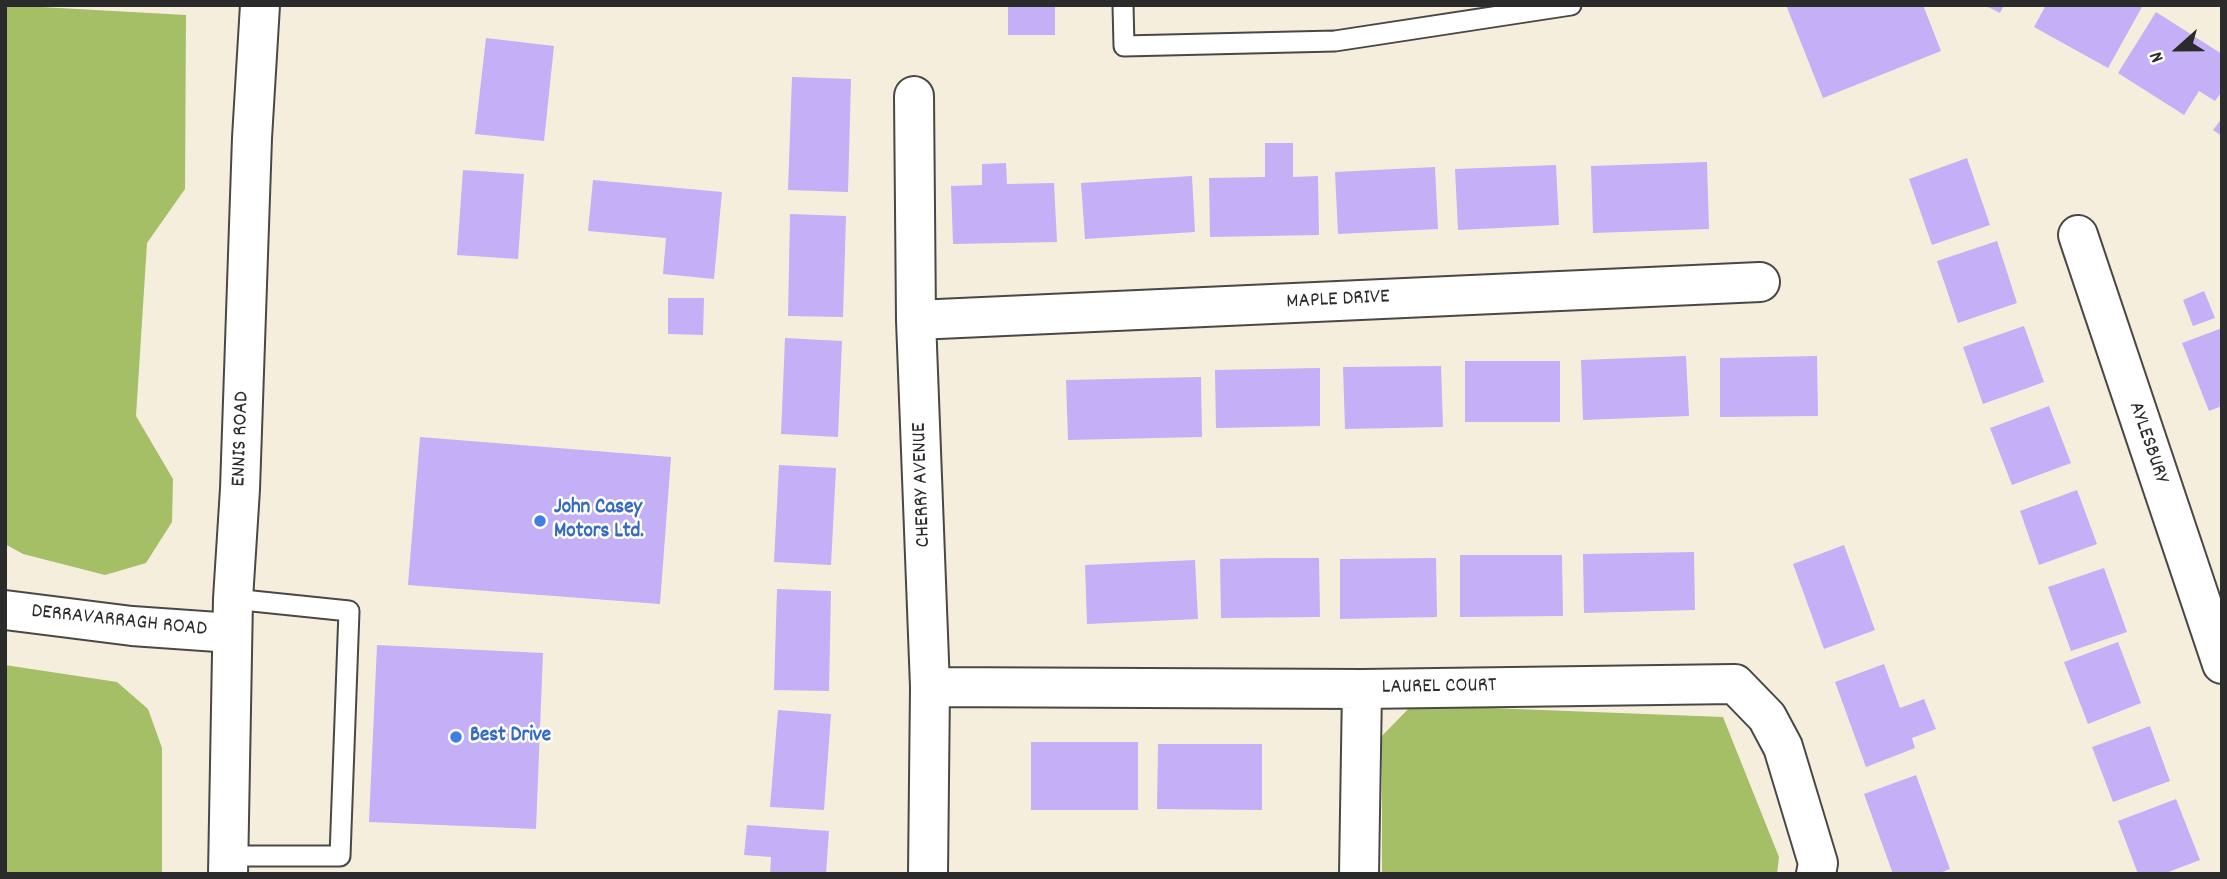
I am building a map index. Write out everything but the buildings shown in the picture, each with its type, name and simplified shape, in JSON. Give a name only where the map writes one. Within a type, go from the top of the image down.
[{"type":"street","name":"ENNIS ROAD","points":[[228,865],[233,616],[252,138],[260,5]]},
{"type":"street","name":"CHERRY AVENUE","points":[[914,96],[916,320],[930,687],[928,874]]},
{"type":"street","name":"AYLESBURY","points":[[2078,235],[2220,655]]},
{"type":"street","name":"MAPLE DRIVE","points":[[916,320],[1760,282]]},
{"type":"street","name":"DERRAVARRAGH ROAD","points":[[5,610],[132,626],[233,616]]},
{"type":"street","name":"LAUREL COURT","points":[[930,687],[1363,689],[1735,684],[1767,717],[1783,747],[1818,863],[1816,874]]},
{"type":"street","points":[[1359,874],[1363,689]]},
{"type":"lane","points":[[1123,5],[1124,46],[1335,41],[1571,5]]},
{"type":"lane","points":[[228,865],[340,856],[349,611],[233,616]]},
{"type":"green space","points":[[5,5],[186,15],[185,189],[147,243],[136,416],[173,479],[172,522],[146,563],[105,575],[23,554],[5,544]]},
{"type":"green space","points":[[5,665],[117,682],[148,709],[162,748],[162,874],[5,874]]},
{"type":"green space","points":[[1412,705],[1723,717],[1779,857],[1777,874],[1382,874],[1382,736]]},
{"type":"place","name":"John Casey Motors Ltd.","points":[[540,521]]},
{"type":"place","name":"Best Drive","points":[[456,737]]}]
